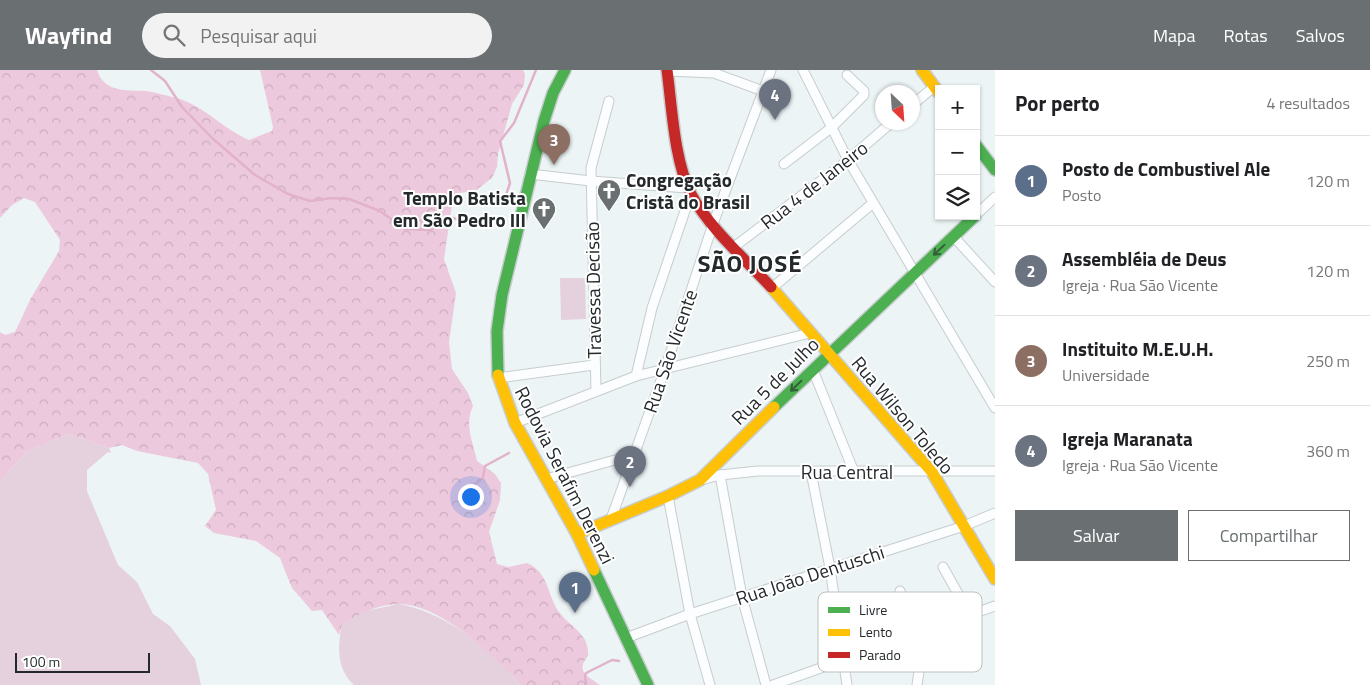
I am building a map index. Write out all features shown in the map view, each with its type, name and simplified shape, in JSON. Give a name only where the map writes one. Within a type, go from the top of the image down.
[{"type":"street","name":"Rodovia Serafim Derenzi","points":[[565,70],[544,121],[502,296],[496,331],[498,378],[514,423],[577,534],[648,685]]},
{"type":"street","points":[[713,224],[690,190],[677,149],[667,70],[714,73],[763,91]]},
{"type":"street","name":"Rua São Vicente","points":[[611,519],[665,369],[713,224],[771,70]]},
{"type":"street","points":[[803,70],[848,160],[995,408]]},
{"type":"street","points":[[922,70],[935,89]]},
{"type":"street","points":[[784,164],[831,128],[865,94],[847,75]]},
{"type":"street","points":[[920,100],[935,91]]},
{"type":"street","name":"Travessa Decisão","points":[[596,391],[591,168],[609,101]]},
{"type":"street","name":"Rua 4 de Janeiro","points":[[734,246],[848,160],[883,130]]},
{"type":"street","points":[[980,150],[995,170]]},
{"type":"street","points":[[530,174],[690,190]]},
{"type":"street","points":[[636,376],[652,308],[690,190]]},
{"type":"street","name":"Rua 5 de Julho","points":[[980,212],[995,197]]},
{"type":"street","points":[[772,288],[874,203]]},
{"type":"street","name":"Rua 5 de Julho","points":[[577,534],[668,496],[700,480],[828,353],[972,220]]},
{"type":"street","name":"Rua Wilson Toledo","points":[[713,224],[772,288],[932,472],[995,579]]},
{"type":"street","points":[[954,237],[995,282]]},
{"type":"street","points":[[514,423],[636,376],[810,333]]},
{"type":"street","points":[[498,378],[594,366]]},
{"type":"street","points":[[812,370],[854,472]]},
{"type":"street","points":[[546,479],[633,455]]},
{"type":"street","name":"Rua Central","points":[[700,480],[720,475],[758,471],[995,471]]},
{"type":"street","points":[[812,472],[834,592]]},
{"type":"street","points":[[720,475],[742,597],[766,685]]},
{"type":"street","points":[[668,496],[690,614],[710,685]]},
{"type":"street","name":"Rua João Dentuschi","points":[[626,638],[690,614],[964,526],[995,514]]},
{"type":"street","points":[[943,567],[957,592]]},
{"type":"street","points":[[982,611],[995,606]]},
{"type":"street","points":[[773,685],[818,669]]},
{"type":"street","points":[[846,672],[848,685]]},
{"type":"street","points":[[917,685],[918,672]]},
{"type":"shaded area","points":[[560,278],[585,278],[586,319],[561,320]]},
{"type":"shaded area","points":[[69,434],[109,448],[111,453],[108,452],[87,470],[87,491],[118,565],[137,582],[153,614],[170,626],[195,659],[201,685],[0,685],[0,482],[27,451]]},
{"type":"shaded area","points":[[399,604],[434,615],[466,634],[495,658],[520,685],[354,685],[348,679],[341,665],[339,642],[342,625],[361,612]]},
{"type":"green space","points":[[0,70],[97,70],[105,83],[117,89],[149,91],[183,100],[249,140],[272,131],[273,127],[260,70],[523,70],[525,74],[524,85],[512,104],[498,154],[497,167],[492,178],[475,191],[459,193],[452,205],[444,259],[456,293],[449,342],[452,369],[468,393],[473,406],[470,413],[469,427],[477,461],[495,474],[501,483],[500,500],[489,532],[497,564],[508,567],[527,563],[540,572],[559,612],[583,636],[586,642],[588,656],[584,661],[584,673],[600,685],[520,685],[496,660],[465,633],[431,612],[414,606],[398,604],[368,610],[342,625],[339,635],[322,610],[312,611],[292,588],[280,558],[256,541],[214,533],[205,526],[216,510],[208,474],[198,463],[137,451],[122,445],[109,448],[69,434],[27,451],[0,482],[0,332],[5,335],[15,332],[31,298],[59,251],[60,240],[35,202],[24,198],[12,205],[0,218]]},
{"type":"waterway","points":[[151,70],[165,81],[182,107],[212,138],[255,175],[288,194],[310,201],[332,198],[349,199],[380,211],[405,229],[431,230],[449,217],[468,222]]},
{"type":"waterway","points":[[501,140],[514,123],[536,70]]},
{"type":"waterway","points":[[500,141],[510,183],[506,195]]},
{"type":"waterway","points":[[459,496],[483,478],[485,466],[509,453]]},
{"type":"waterway","points":[[586,685],[585,674],[612,660],[619,661]]},
{"type":"traffic: fast","points":[[498,375],[497,331],[502,295],[544,121],[553,93],[565,70]]},
{"type":"traffic: fast","points":[[980,150],[995,170]]},
{"type":"traffic: fast","points":[[774,407],[971,220]]},
{"type":"traffic: fast","points":[[594,570],[648,685]]},
{"type":"traffic: slow","points":[[922,70],[935,88]]},
{"type":"traffic: slow","points":[[771,287],[932,472],[995,579]]},
{"type":"traffic: slow","points":[[498,375],[515,423],[577,534],[594,570]]},
{"type":"traffic: slow","points":[[577,534],[668,496],[700,480],[774,407]]},
{"type":"traffic: jam","points":[[667,70],[677,150],[691,194],[728,243],[771,287]]},
{"type":"place","name":"Igreja Maranata","points":[[775,120]]},
{"type":"place","name":"Instituito M.E.U.H.","points":[[554,165]]},
{"type":"place","name":"Congregação Cristã do Brasil","points":[[609,212]]},
{"type":"place","name":"Templo Batista em São Pedro III","points":[[544,230]]},
{"type":"place","name":"Assembléia de Deus","points":[[630,487]]},
{"type":"place","name":"Posto de Combustivel Ale","points":[[575,613]]},
{"type":"district","name":"SÃO JOSÉ","points":[[750,264]]}]
